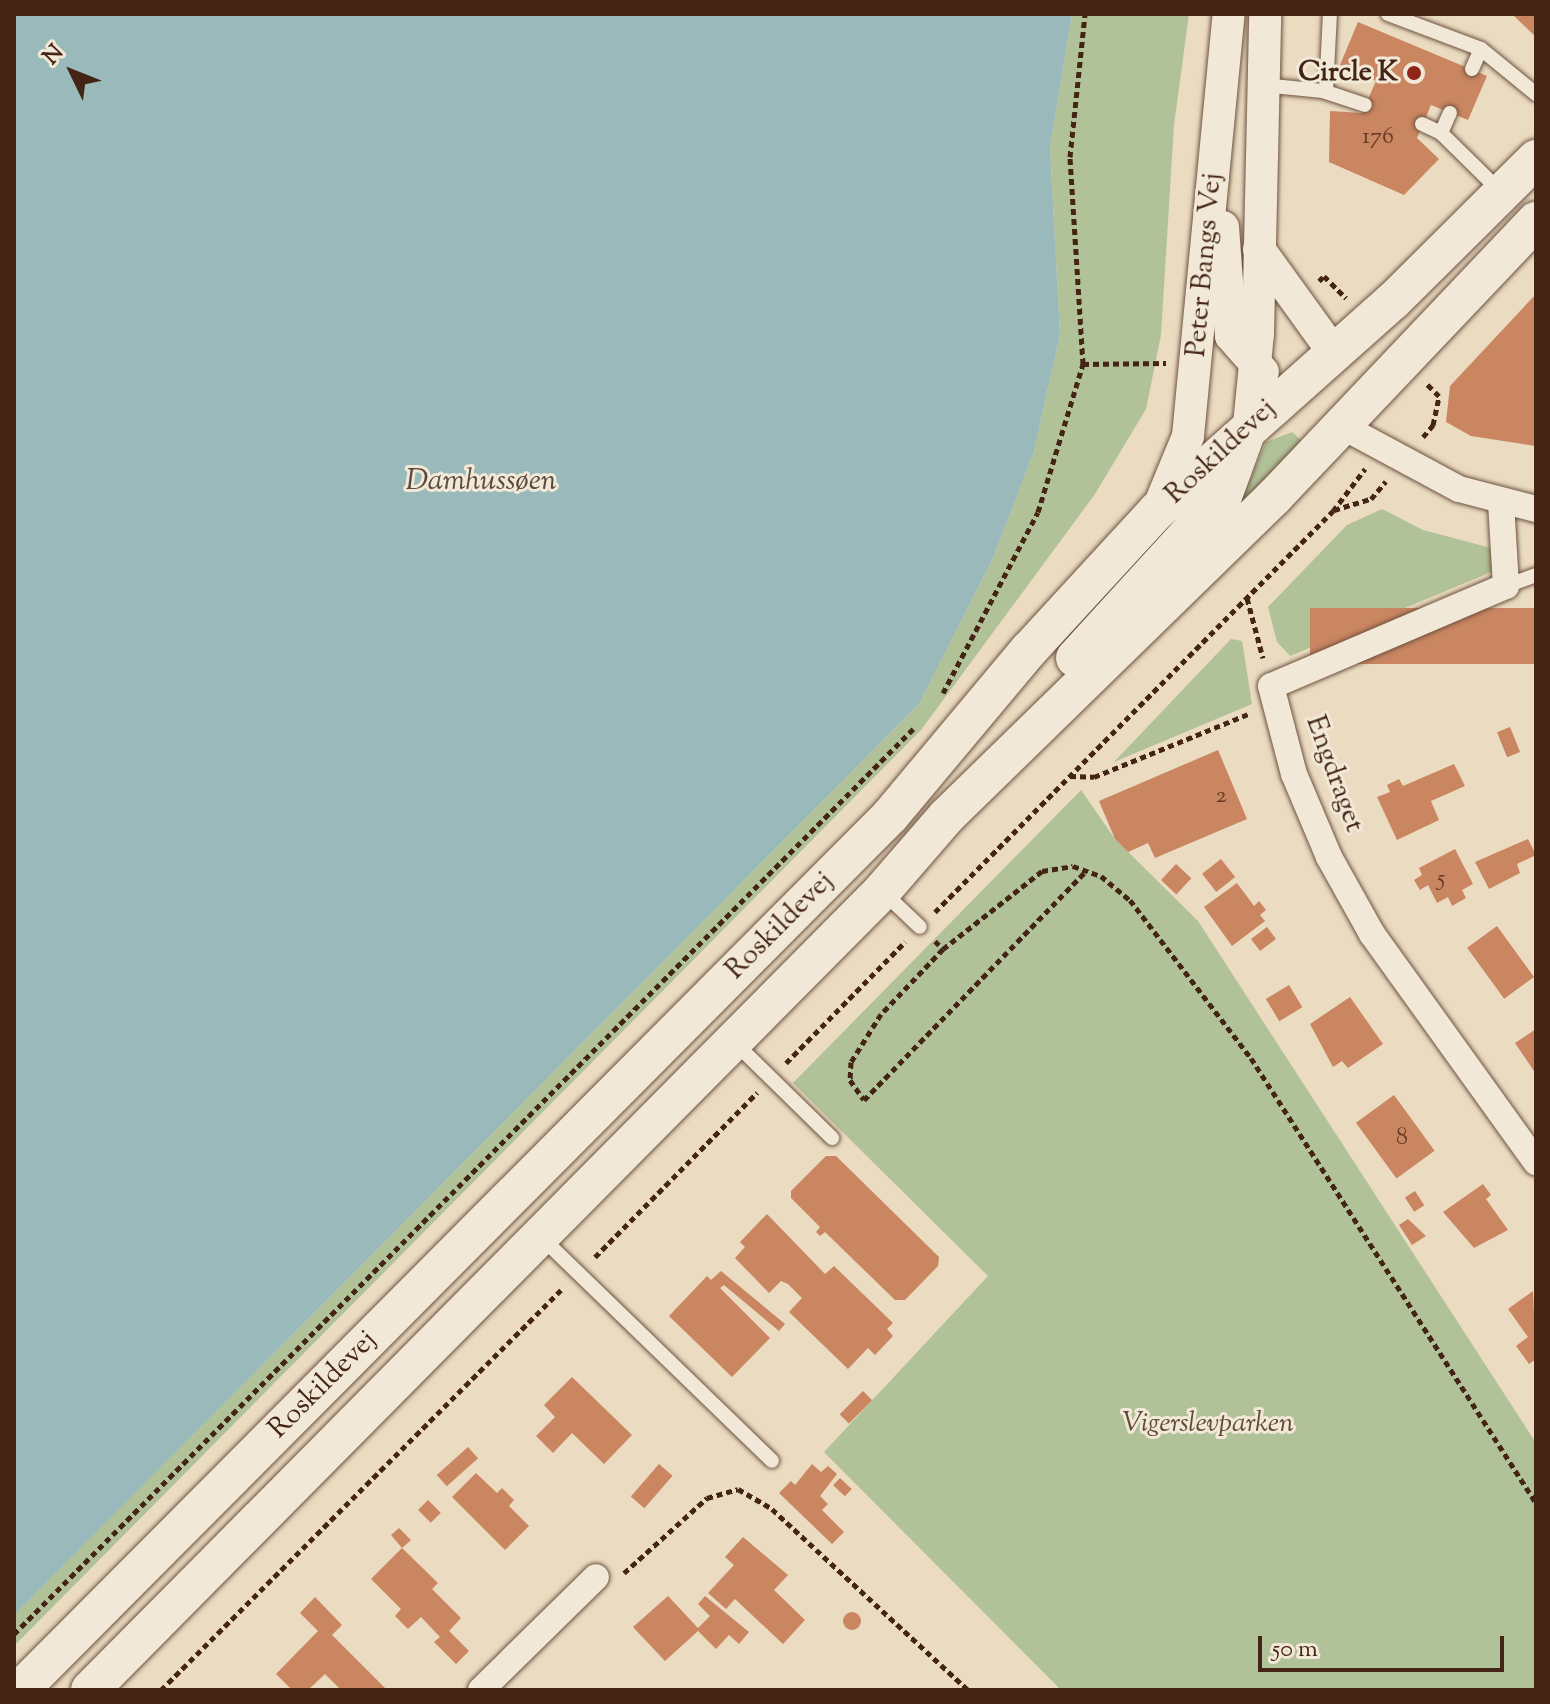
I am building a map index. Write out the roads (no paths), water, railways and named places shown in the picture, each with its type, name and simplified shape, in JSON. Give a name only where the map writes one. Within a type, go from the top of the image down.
[{"type":"main road","name":"Roskildevej","points":[[20,1690],[890,816],[1029,650],[1157,511],[1288,390],[1334,353],[1536,159]]},
{"type":"main road","name":"Roskildevej","points":[[90,1690],[537,1233],[882,891],[947,816],[1274,497],[1536,221]]},
{"type":"main road","points":[[1334,353],[1365,398]]},
{"type":"main road","points":[[1288,390],[1340,425]]},
{"type":"main road","points":[[947,816],[1059,675],[1223,496],[1249,425]]},
{"type":"street","name":"Peter Bangs Vej","points":[[1157,511],[1188,436],[1229,14]]},
{"type":"street","name":"Peter Bangs Vej","points":[[1249,425],[1256,366],[1265,14]]},
{"type":"street","points":[[1217,140],[1231,336],[1256,366],[1288,390]]},
{"type":"street","points":[[1259,249],[1334,353]]},
{"type":"street","points":[[1365,398],[1381,448]]},
{"type":"street","points":[[1340,425],[1459,489],[1536,509]]},
{"type":"street","points":[[1501,502],[1506,586]]},
{"type":"street","name":"Engdraget","points":[[1506,586],[1273,694],[1294,774],[1329,857],[1372,934],[1536,1162]]},
{"type":"street","points":[[481,1690],[596,1577]]},
{"type":"lane","points":[[1326,92],[1330,14]]},
{"type":"lane","points":[[1388,14],[1481,49],[1536,94]]},
{"type":"lane","points":[[1472,69],[1481,49]]},
{"type":"lane","points":[[1263,85],[1326,92],[1365,105]]},
{"type":"lane","points":[[1441,133],[1450,113]]},
{"type":"lane","points":[[1422,124],[1441,133],[1503,194]]},
{"type":"lane","points":[[1506,586],[1536,575]]},
{"type":"lane","points":[[882,891],[920,927]]},
{"type":"lane","points":[[732,1040],[832,1138]]},
{"type":"lane","points":[[537,1233],[772,1461]]},
{"type":"water","name":"Damhussøen","points":[[14,14],[1072,14],[1050,147],[1060,335],[1034,451],[994,556],[919,704],[14,1615]]},
{"type":"place","name":"Circle K","points":[[1414,73]]},
{"type":"park label","name":"Vigerslevparken","points":[[1208,1424]]}]
